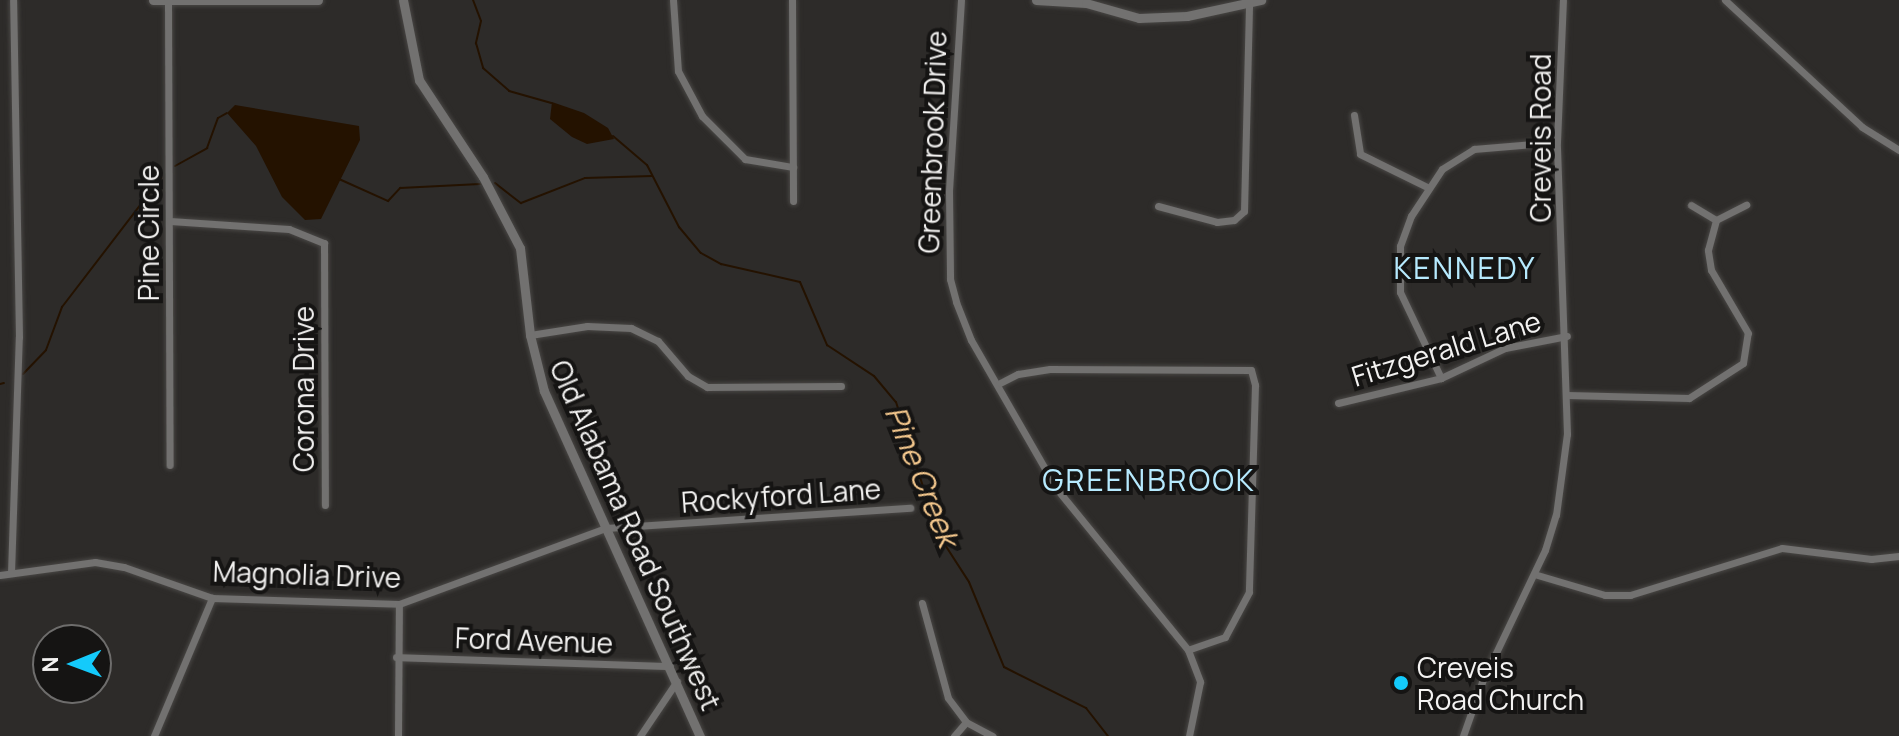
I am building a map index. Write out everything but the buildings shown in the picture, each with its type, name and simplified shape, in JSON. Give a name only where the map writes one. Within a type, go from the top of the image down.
[{"type":"street","points":[[11,573],[19,337],[13,0]]},
{"type":"street","points":[[153,0],[318,0]]},
{"type":"street","name":"Old Alabama Road Southwest","points":[[403,0],[419,80],[483,177],[520,248],[530,335],[544,391],[700,736]]},
{"type":"street","points":[[673,0],[678,71],[702,116],[745,159],[793,167]]},
{"type":"street","points":[[792,0],[793,201]]},
{"type":"street","name":"Greenbrook Drive","points":[[961,0],[950,279],[971,340],[1000,383],[1056,488],[1188,650],[1200,682],[1189,736]]},
{"type":"street","points":[[1036,0],[1086,2],[1139,18],[1187,16],[1261,0]]},
{"type":"street","name":"Creveis Road","points":[[1463,736],[1483,679],[1534,574],[1556,515],[1567,395],[1557,142],[1563,0]]},
{"type":"street","points":[[1725,0],[1862,127],[1899,150]]},
{"type":"street","name":"Pine Circle","points":[[168,1],[170,465]]},
{"type":"street","points":[[1158,206],[1217,222],[1234,220],[1244,211],[1249,5]]},
{"type":"street","points":[[1354,115],[1360,154],[1427,187]]},
{"type":"street","points":[[1441,378],[1400,292],[1397,273],[1400,246],[1427,187],[1442,169],[1474,149],[1557,142]]},
{"type":"street","points":[[1691,205],[1716,220]]},
{"type":"street","points":[[1567,395],[1689,398],[1743,363],[1748,333],[1711,270],[1708,250],[1716,220],[1746,205]]},
{"type":"street","name":"Corona Drive","points":[[170,221],[312,235],[324,243],[325,505]]},
{"type":"street","points":[[530,335],[587,326],[631,328],[658,341],[688,376],[707,387],[841,386]]},
{"type":"street","name":"Fitzgerald Lane","points":[[1338,403],[1441,378],[1505,348],[1567,336]]},
{"type":"street","points":[[1000,383],[1031,370],[1050,369],[1251,370],[1255,385],[1249,592],[1240,618],[1225,637],[1188,650]]},
{"type":"street","name":"Rockyford Lane","points":[[606,528],[910,508]]},
{"type":"street","name":"Magnolia Drive","points":[[0,575],[95,562],[212,598],[399,604],[606,528]]},
{"type":"street","points":[[1534,574],[1592,592],[1630,595],[1782,548],[1871,559],[1899,556]]},
{"type":"street","points":[[154,736],[212,598]]},
{"type":"street","points":[[922,603],[948,698],[966,722],[992,736]]},
{"type":"street","points":[[398,736],[396,657],[399,604]]},
{"type":"street","name":"Ford Avenue","points":[[396,657],[670,666]]},
{"type":"street","points":[[640,736],[677,681]]},
{"type":"street","points":[[954,736],[966,722]]},
{"type":"shaded area","points":[[552,102],[584,113],[608,128],[614,139],[587,144],[572,137],[550,119]]},
{"type":"shaded area","points":[[235,105],[359,126],[360,140],[321,219],[305,220],[282,197],[256,146],[227,113]]},
{"type":"waterway","points":[[473,0],[481,21],[476,43],[483,68],[509,91],[551,103]]},
{"type":"waterway","points":[[175,166],[207,148],[218,118],[227,113]]},
{"type":"waterway","name":"Pine Creek","points":[[613,136],[647,165],[679,227],[701,253],[721,264],[800,282],[827,345],[874,376],[896,402],[938,534],[969,582],[1004,667],[1086,708],[1108,736]]},
{"type":"waterway","points":[[495,183],[521,203],[585,178],[652,176]]},
{"type":"waterway","points":[[23,374],[46,350],[62,307],[161,178]]},
{"type":"waterway","points":[[339,179],[388,201],[400,188],[480,184]]},
{"type":"waterway","points":[[0,384],[4,383]]},
{"type":"place","name":"Creveis Road Church","points":[[1401,683]]},
{"type":"district","name":"KENNEDY","points":[[1465,268]]},
{"type":"district","name":"GREENBROOK","points":[[1149,480]]}]
